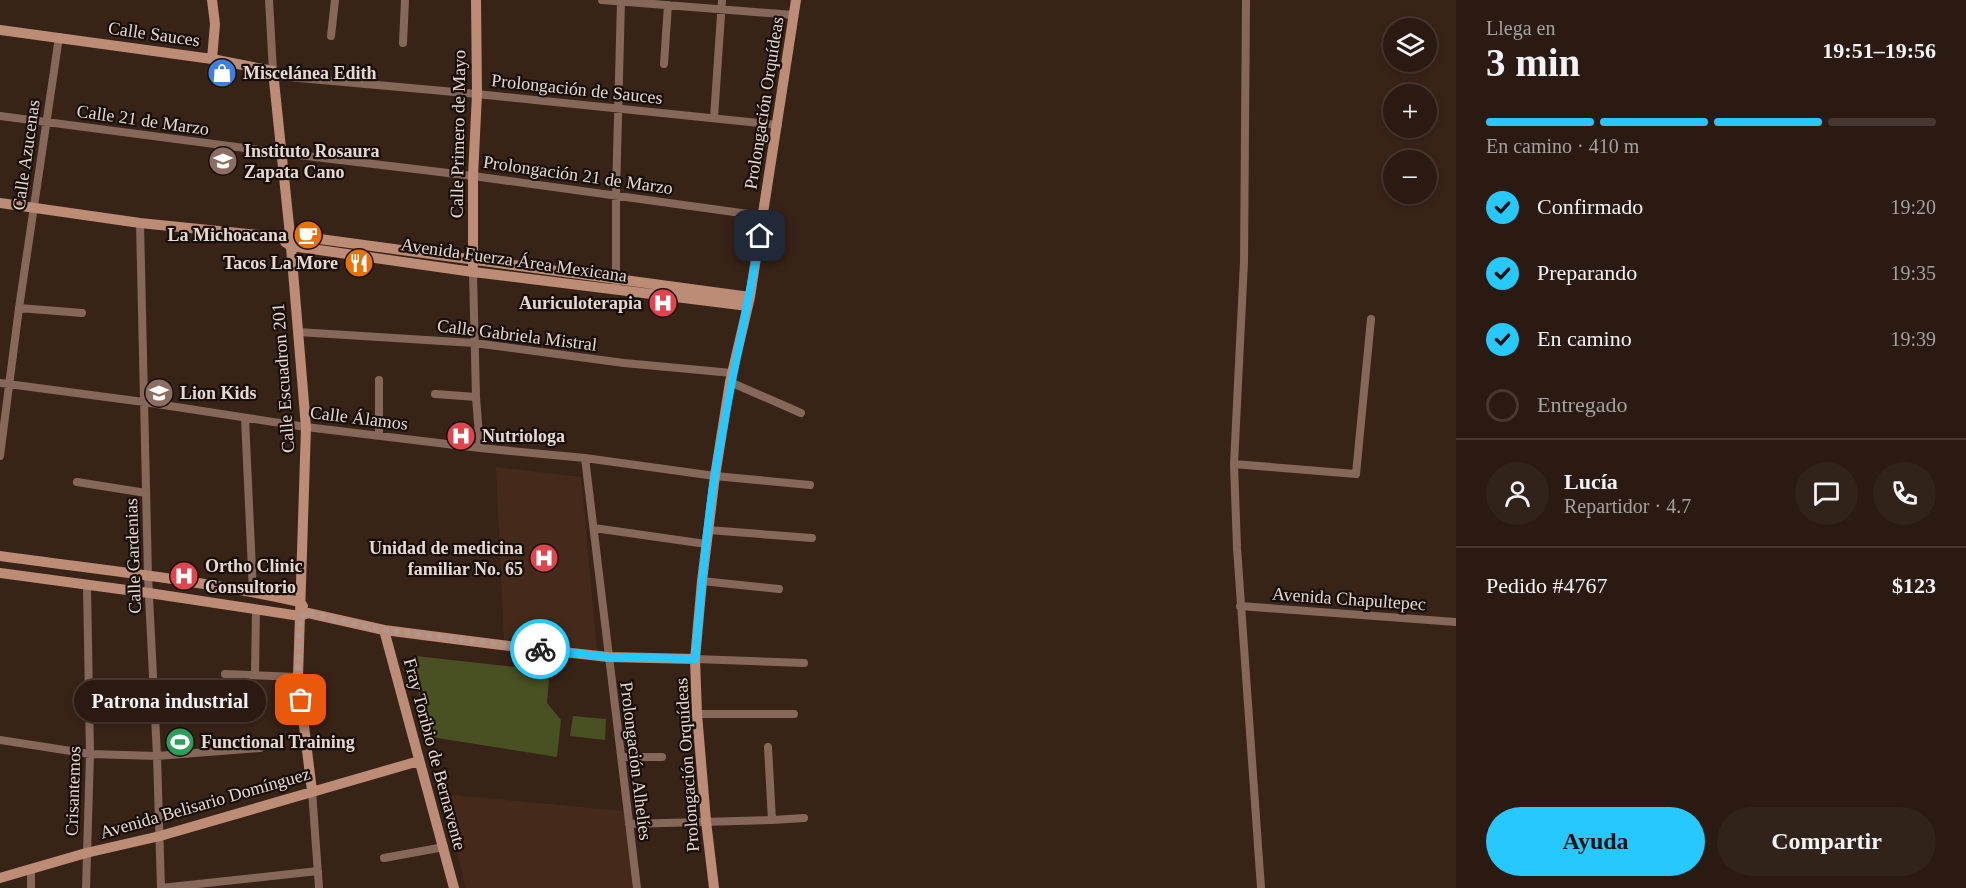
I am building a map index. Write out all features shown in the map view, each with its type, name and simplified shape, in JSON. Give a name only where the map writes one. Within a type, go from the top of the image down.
[{"type":"street","points":[[212,0],[214,24],[212,59]]},
{"type":"street","name":"Calle Escuadron 201","points":[[269,0],[273,71],[306,427],[300,602]]},
{"type":"street","points":[[331,36],[335,0]]},
{"type":"street","points":[[403,43],[405,0]]},
{"type":"street","name":"Calle Primero de Mayo","points":[[476,0],[477,94],[473,176],[473,266],[476,397],[480,448]]},
{"type":"street","points":[[602,0],[794,15]]},
{"type":"street","points":[[714,118],[722,0]]},
{"type":"street","name":"Prolongación Orquídeas","points":[[714,888],[697,714],[695,659],[702,581],[715,476],[731,378],[749,302],[796,0]]},
{"type":"street","points":[[1246,0],[1244,262],[1234,464],[1240,606],[1262,888]]},
{"type":"street","points":[[617,285],[616,195],[621,1]]},
{"type":"street","points":[[664,64],[668,5]]},
{"type":"street","name":"Calle Sauces","points":[[0,30],[212,59],[302,79]]},
{"type":"street","name":"Calle Azucenas","points":[[0,456],[4,383],[18,308],[59,37]]},
{"type":"street","name":"Prolongación de Sauces","points":[[302,79],[778,124]]},
{"type":"street","name":"Calle 21 de Marzo","points":[[0,116],[282,153]]},
{"type":"street","name":"Prolongación 21 de Marzo","points":[[282,153],[473,176],[763,216]]},
{"type":"street","name":"Avenida Fuerza Área Mexicana","points":[[0,203],[140,223],[278,237],[473,266],[749,302]]},
{"type":"street","name":"Calle Gardenias","points":[[140,223],[148,576],[161,888]]},
{"type":"street","points":[[18,308],[82,313]]},
{"type":"street","points":[[1234,464],[1356,474],[1371,319]]},
{"type":"street","name":"Calle Gabriela Mistral","points":[[298,332],[474,343],[731,378],[801,413]]},
{"type":"street","points":[[379,380],[379,435]]},
{"type":"street","name":"Calle Álamos","points":[[4,383],[306,427],[585,458],[715,476],[810,485]]},
{"type":"street","points":[[435,394],[476,397]]},
{"type":"street","points":[[245,418],[253,592]]},
{"type":"street","name":"Prolongación Alhelíes","points":[[585,458],[637,888]]},
{"type":"street","points":[[77,482],[146,493]]},
{"type":"street","points":[[594,528],[706,544]]},
{"type":"street","points":[[708,530],[812,538]]},
{"type":"street","points":[[0,556],[253,592],[300,602],[304,615],[298,677],[312,790],[319,888]]},
{"type":"street","points":[[0,573],[304,615],[384,630],[608,657],[804,663]]},
{"type":"street","points":[[702,581],[779,589]]},
{"type":"street","name":"Crisantemos","points":[[86,888],[90,754],[87,586]]},
{"type":"street","name":"Avenida Chapultepec","points":[[1240,606],[1456,622]]},
{"type":"street","points":[[255,675],[256,609]]},
{"type":"street","name":"Fray Toribio de Bernavente","points":[[384,630],[454,888]]},
{"type":"street","points":[[225,674],[298,677]]},
{"type":"street","points":[[697,714],[794,714]]},
{"type":"street","points":[[0,740],[90,754],[157,756],[260,748]]},
{"type":"street","points":[[768,747],[772,820]]},
{"type":"street","points":[[621,757],[662,757]]},
{"type":"street","name":"Avenida Belisario Domínguez","points":[[0,878],[86,853],[160,836],[419,760]]},
{"type":"street","points":[[629,824],[804,818]]},
{"type":"street","points":[[384,858],[444,847]]},
{"type":"street","points":[[31,869],[31,888]]},
{"type":"street","points":[[161,888],[318,871]]},
{"type":"shaded area","name":"Unidad de medicina familiar No. 65","points":[[496,467],[581,477],[597,650],[504,639]]},
{"type":"shaded area","points":[[442,794],[624,811],[634,888],[466,888]]},
{"type":"green space","points":[[416,656],[541,670],[547,673],[549,679],[547,703],[561,720],[557,757],[431,737],[410,662]]},
{"type":"green space","points":[[573,716],[606,719],[605,740],[570,736]]},
{"type":"way so far","points":[[301,700],[298,677],[300,616],[308,613],[384,630],[540,649]]},
{"type":"place","name":"Miscelánea Edith","points":[[222,73]]},
{"type":"place","name":"Instituto Rosaura Zapata Cano","points":[[223,161]]},
{"type":"place","name":"La Michoacana","points":[[308,235]]},
{"type":"place","name":"Tacos La More","points":[[359,263]]},
{"type":"place","name":"Auriculoterapia","points":[[663,303]]},
{"type":"place","name":"Lion Kids","points":[[159,393]]},
{"type":"place","name":"Nutriologa","points":[[461,436]]},
{"type":"place","name":"Unidad de medicina familiar No. 65","points":[[544,558]]},
{"type":"place","name":"Ortho Clinic Consultorio","points":[[184,576]]},
{"type":"place","name":"Patrona industrial","points":[[301,700]]},
{"type":"place","name":"Functional Training","points":[[180,742]]},
{"type":"route","points":[[540,649],[608,657],[695,659],[715,476],[730,382],[748,306],[760,236]]}]
